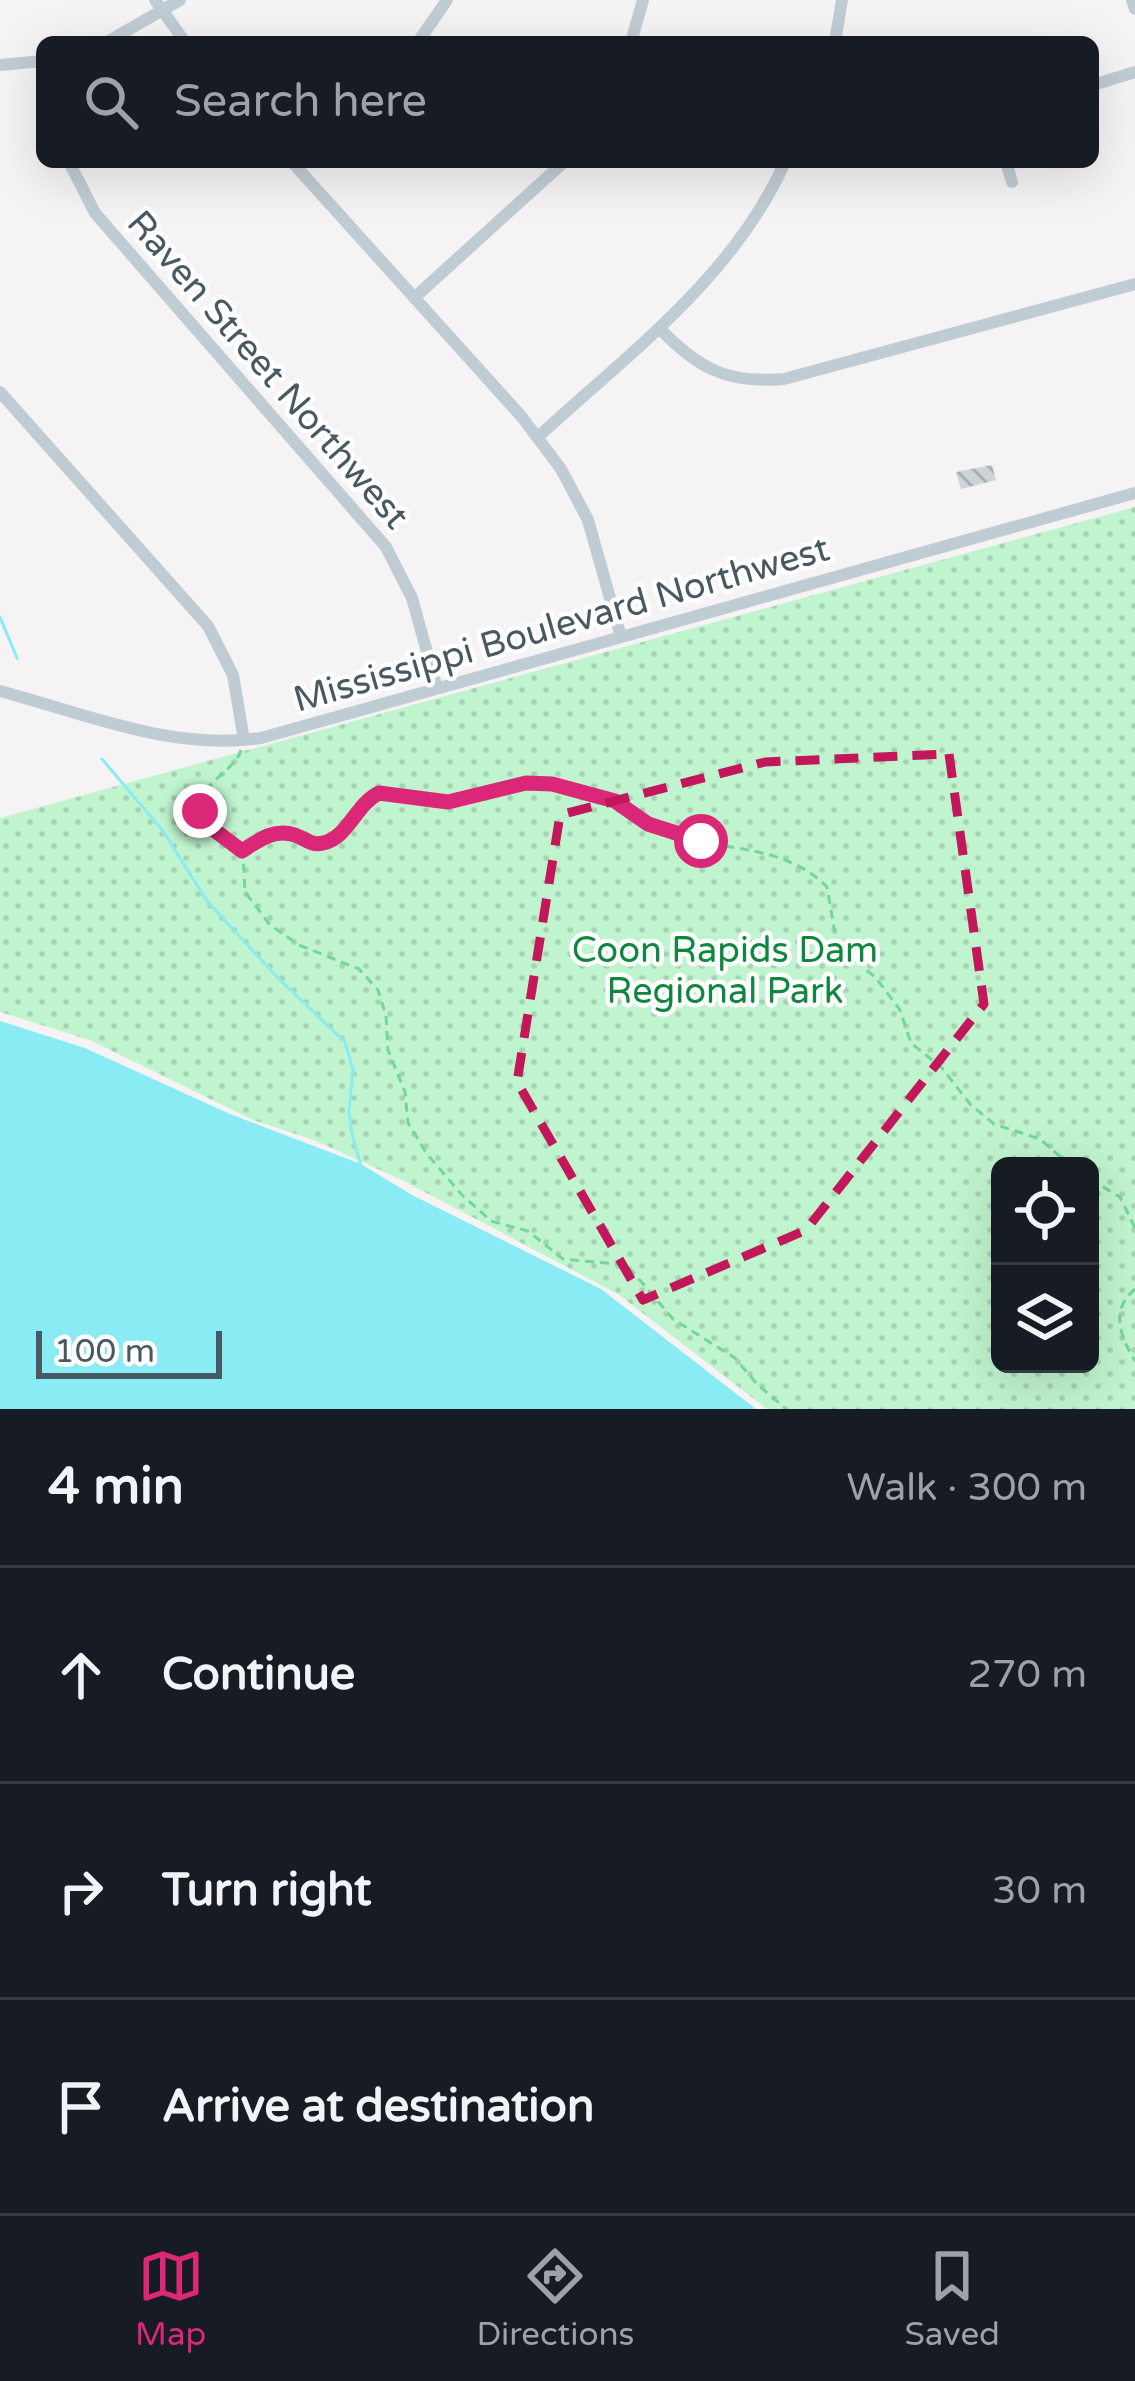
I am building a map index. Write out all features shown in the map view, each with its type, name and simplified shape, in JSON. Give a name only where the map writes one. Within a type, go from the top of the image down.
[{"type":"street","points":[[116,36],[159,6],[180,0]]},
{"type":"street","points":[[422,36],[447,0]]},
{"type":"street","points":[[633,36],[643,0]]},
{"type":"street","points":[[836,36],[842,0]]},
{"type":"street","points":[[1132,0],[1135,9]]},
{"type":"street","points":[[159,6],[181,36]]},
{"type":"street","points":[[0,64],[36,61]]},
{"type":"street","points":[[1099,84],[1135,72]]},
{"type":"street","name":"Raven Street Northwest","points":[[72,168],[95,213],[386,548],[412,598],[437,688]]},
{"type":"street","points":[[297,168],[538,437],[588,520],[622,637]]},
{"type":"street","points":[[414,298],[557,168]]},
{"type":"street","points":[[538,437],[699,290],[748,230],[782,168]]},
{"type":"street","points":[[1008,168],[1012,182]]},
{"type":"street","points":[[659,328],[708,370],[740,379],[784,380],[1135,284]]},
{"type":"street","points":[[0,392],[208,626],[232,675],[244,740]]},
{"type":"street","name":"Mississippi Boulevard Northwest","points":[[0,691],[166,737],[213,743],[244,740],[1135,493]]},
{"type":"path","points":[[238,760],[209,786],[200,811],[205,823],[242,851],[245,892],[270,925],[299,944],[358,969],[378,990],[386,1016],[388,1050],[405,1092],[408,1123],[462,1196],[491,1221],[528,1231],[563,1259],[627,1265],[673,1319],[735,1358],[786,1409]]},
{"type":"path","points":[[242,851],[281,832],[314,844],[333,840],[361,805],[379,793],[448,802],[526,783],[552,784],[615,801],[674,836],[729,844],[797,863],[826,886],[837,945],[876,978],[900,1010],[911,1043],[994,1124],[1040,1139],[1061,1157]]},
{"type":"path","points":[[1099,1184],[1120,1197],[1135,1228]]},
{"type":"path","points":[[1135,1289],[1124,1298],[1118,1317],[1135,1361]]},
{"type":"highlighted area","points":[[949,754],[984,1004],[806,1230],[643,1300],[517,1082],[560,815],[765,762]]},
{"type":"green space","name":"Coon Rapids Dam Regional Park","points":[[1135,507],[1135,1409],[767,1409],[618,1294],[402,1180],[314,1140],[253,1120],[90,1040],[0,1012],[0,818]]},
{"type":"water","points":[[0,1021],[85,1048],[230,1114],[361,1164],[412,1195],[601,1289],[756,1409],[0,1409]]},
{"type":"building","points":[[992,465],[996,480],[961,489],[956,472]]},
{"type":"waterway","points":[[0,617],[17,658]]},
{"type":"waterway","points":[[102,759],[163,831],[207,901],[345,1042],[353,1070],[349,1111],[361,1166]]},
{"type":"route","points":[[200,811],[205,823],[242,851],[281,832],[314,844],[333,840],[361,805],[379,793],[448,802],[526,783],[552,784],[615,801],[648,824],[701,841]]}]
